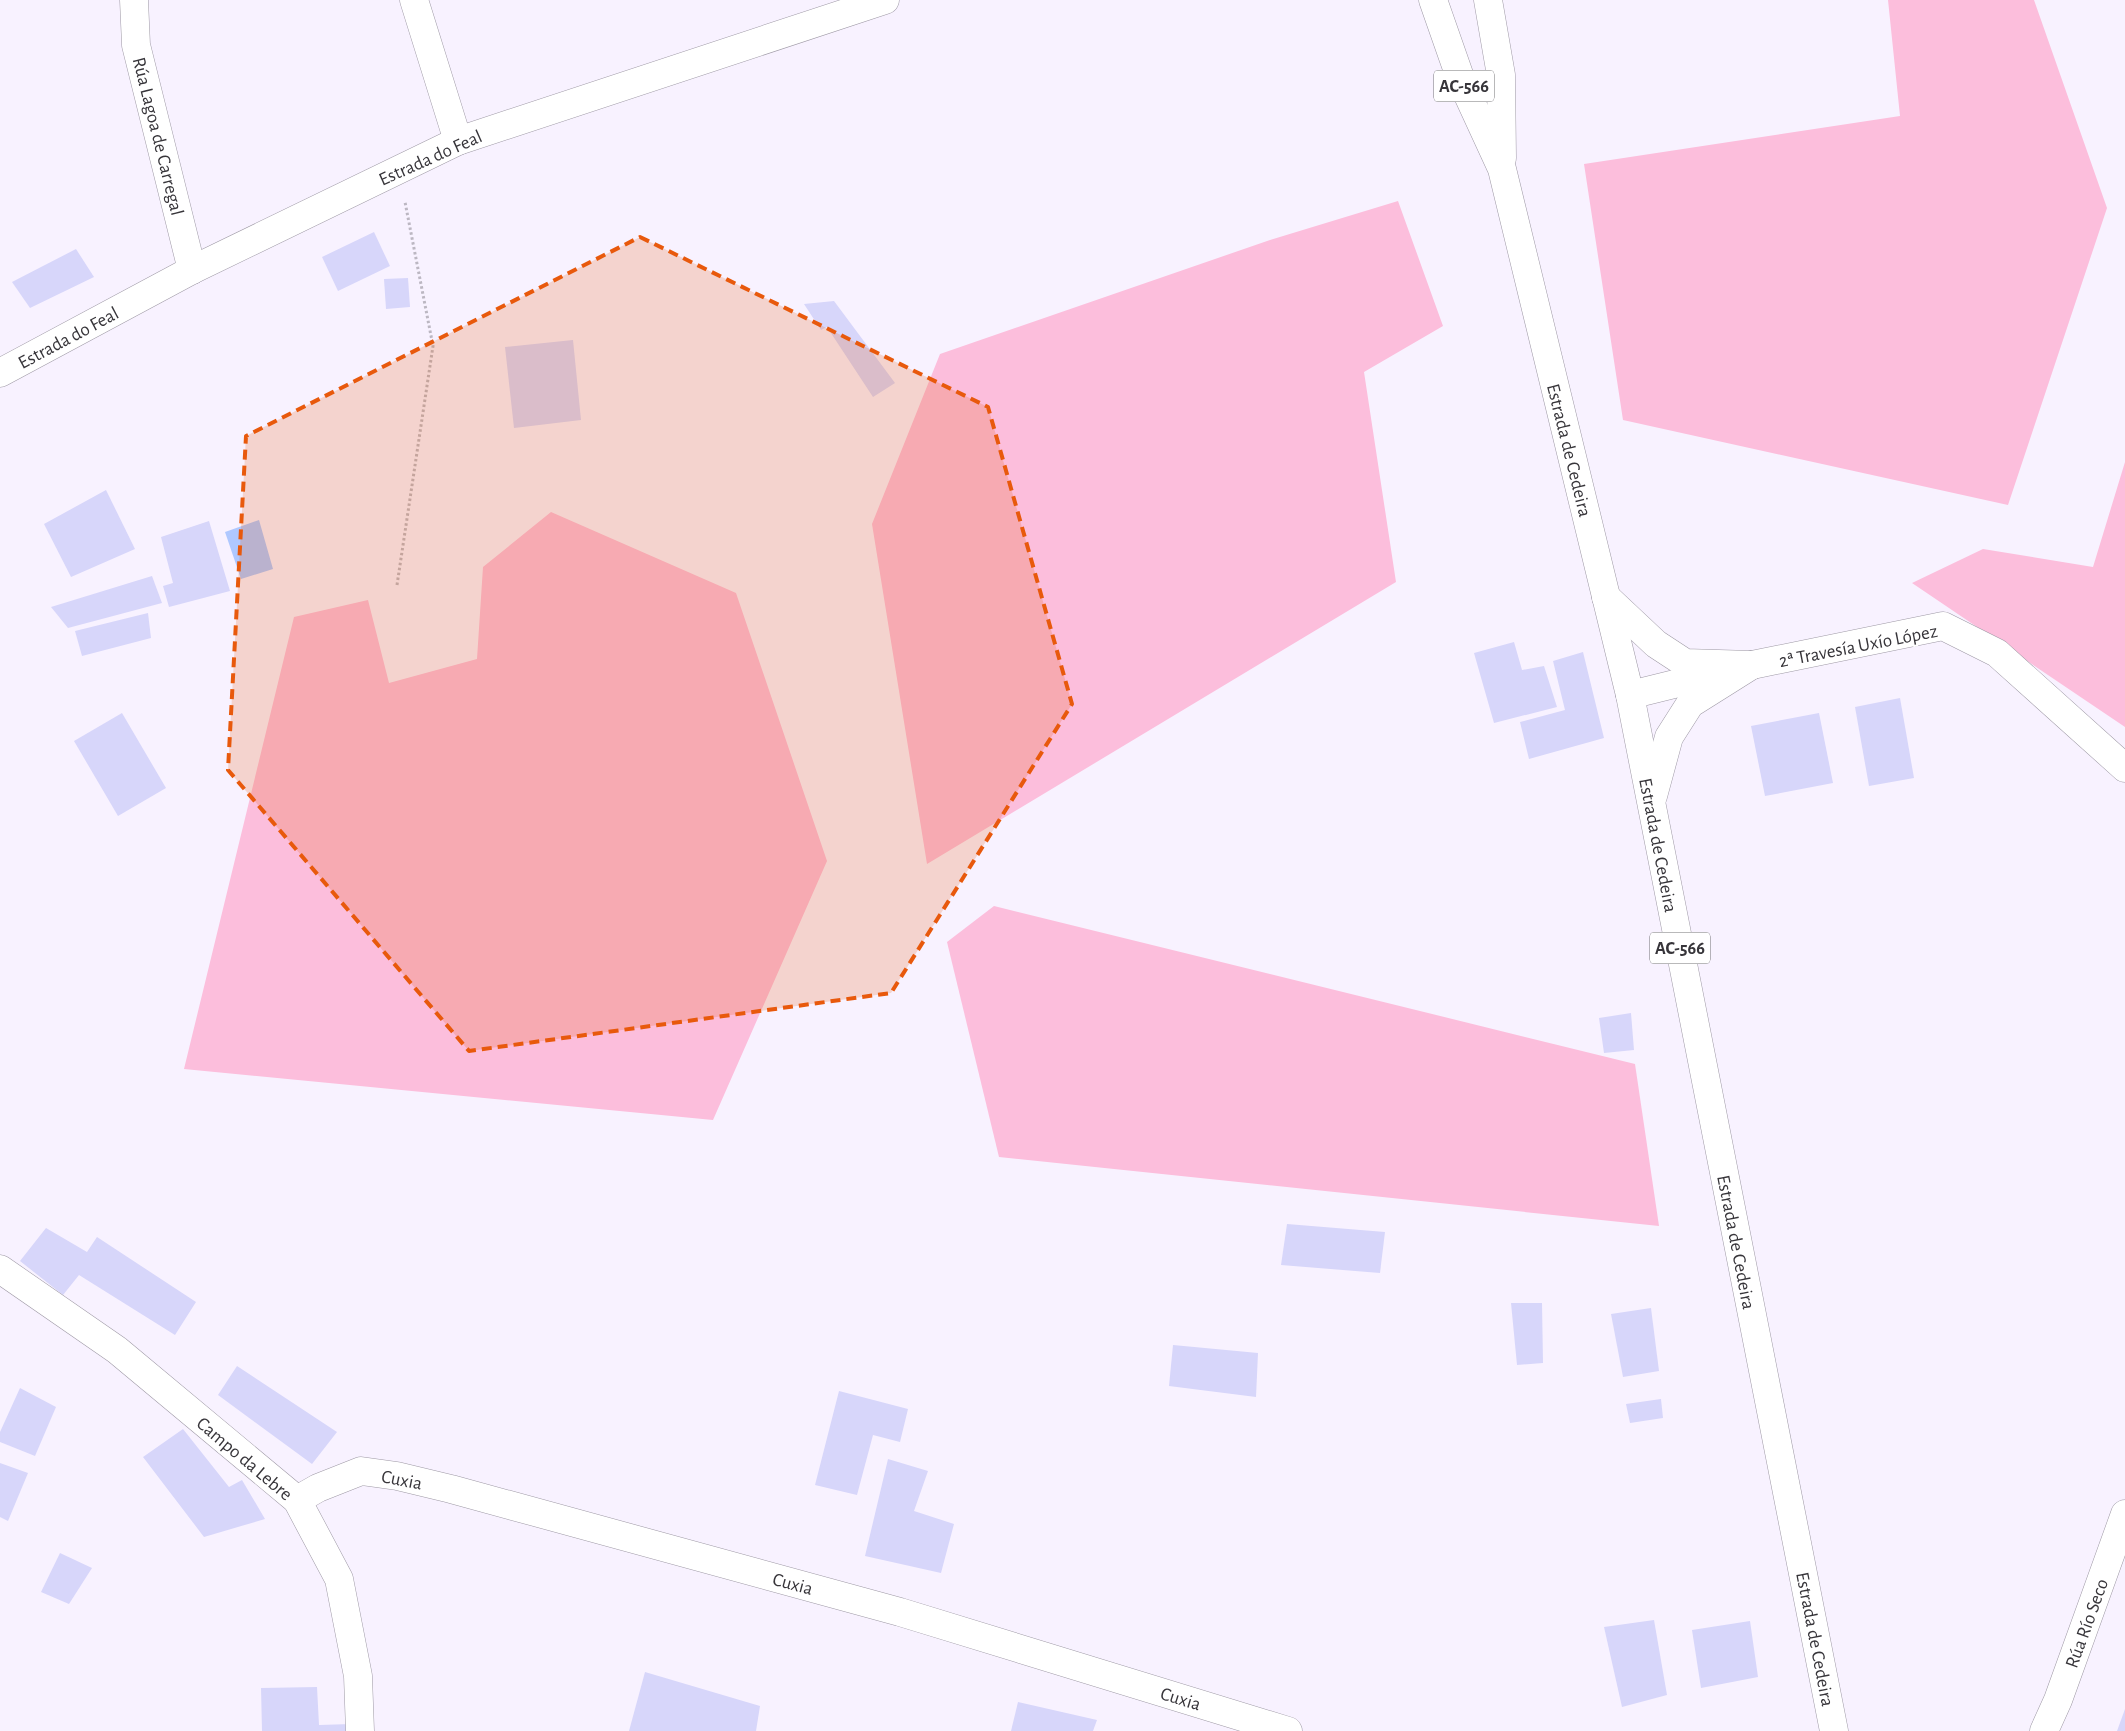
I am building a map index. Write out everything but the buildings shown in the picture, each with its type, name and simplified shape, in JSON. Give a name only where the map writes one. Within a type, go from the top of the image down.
[{"type":"main road","name":"Rúa Lagoa de Carregal","points":[[134,0],[136,45],[192,270]]},
{"type":"main road","points":[[414,0],[458,141]]},
{"type":"main road","name":"Estrada do Feal","points":[[0,373],[192,270],[458,141],[885,0]]},
{"type":"main road","name":"Estrada de Cedeira","points":[[1433,0],[1461,80],[1502,169],[1630,695],[1834,1731]]},
{"type":"main road","name":"Estrada de Cedeira","points":[[1488,0],[1501,75],[1502,169]]},
{"type":"main road","points":[[1606,597],[1656,644],[1685,663],[1752,665]]},
{"type":"main road","name":"2ª Travesía Uxío López","points":[[1752,665],[1943,626],[1997,653],[2125,768]]},
{"type":"main road","points":[[1630,695],[1752,665]]},
{"type":"main road","points":[[1651,803],[1669,737],[1690,704],[1752,665]]},
{"type":"main road","name":"Campo da Lebre","points":[[0,1270],[117,1350],[297,1500],[338,1578],[358,1676],[360,1731]]},
{"type":"main road","name":"Cuxia","points":[[297,1500],[318,1488],[361,1472],[397,1476],[451,1489],[900,1612],[1288,1731]]},
{"type":"main road","name":"Rúa Río Seco","points":[[2044,1731],[2058,1700],[2125,1514]]},
{"type":"path","points":[[397,585],[433,346],[399,170]]},
{"type":"highlighted area","points":[[640,237],[988,407],[1072,704],[891,993],[469,1051],[228,770],[246,436]]},
{"type":"shaded area","points":[[1888,0],[2034,0],[2107,208],[2008,505],[1623,420],[1584,164],[1900,116]]},
{"type":"shaded area","points":[[1398,201],[1443,326],[1364,372],[1396,582],[927,864],[872,524],[940,354],[1270,240]]},
{"type":"shaded area","points":[[2125,462],[2125,727],[1912,583],[1983,549],[2093,567]]},
{"type":"shaded area","points":[[551,512],[736,593],[827,861],[713,1120],[184,1069],[294,617],[368,600],[389,683],[477,659],[483,567]]},
{"type":"shaded area","points":[[994,906],[1635,1064],[1659,1226],[999,1157],[947,942]]},
{"type":"water","points":[[259,520],[273,569],[241,579],[225,532]]}]
